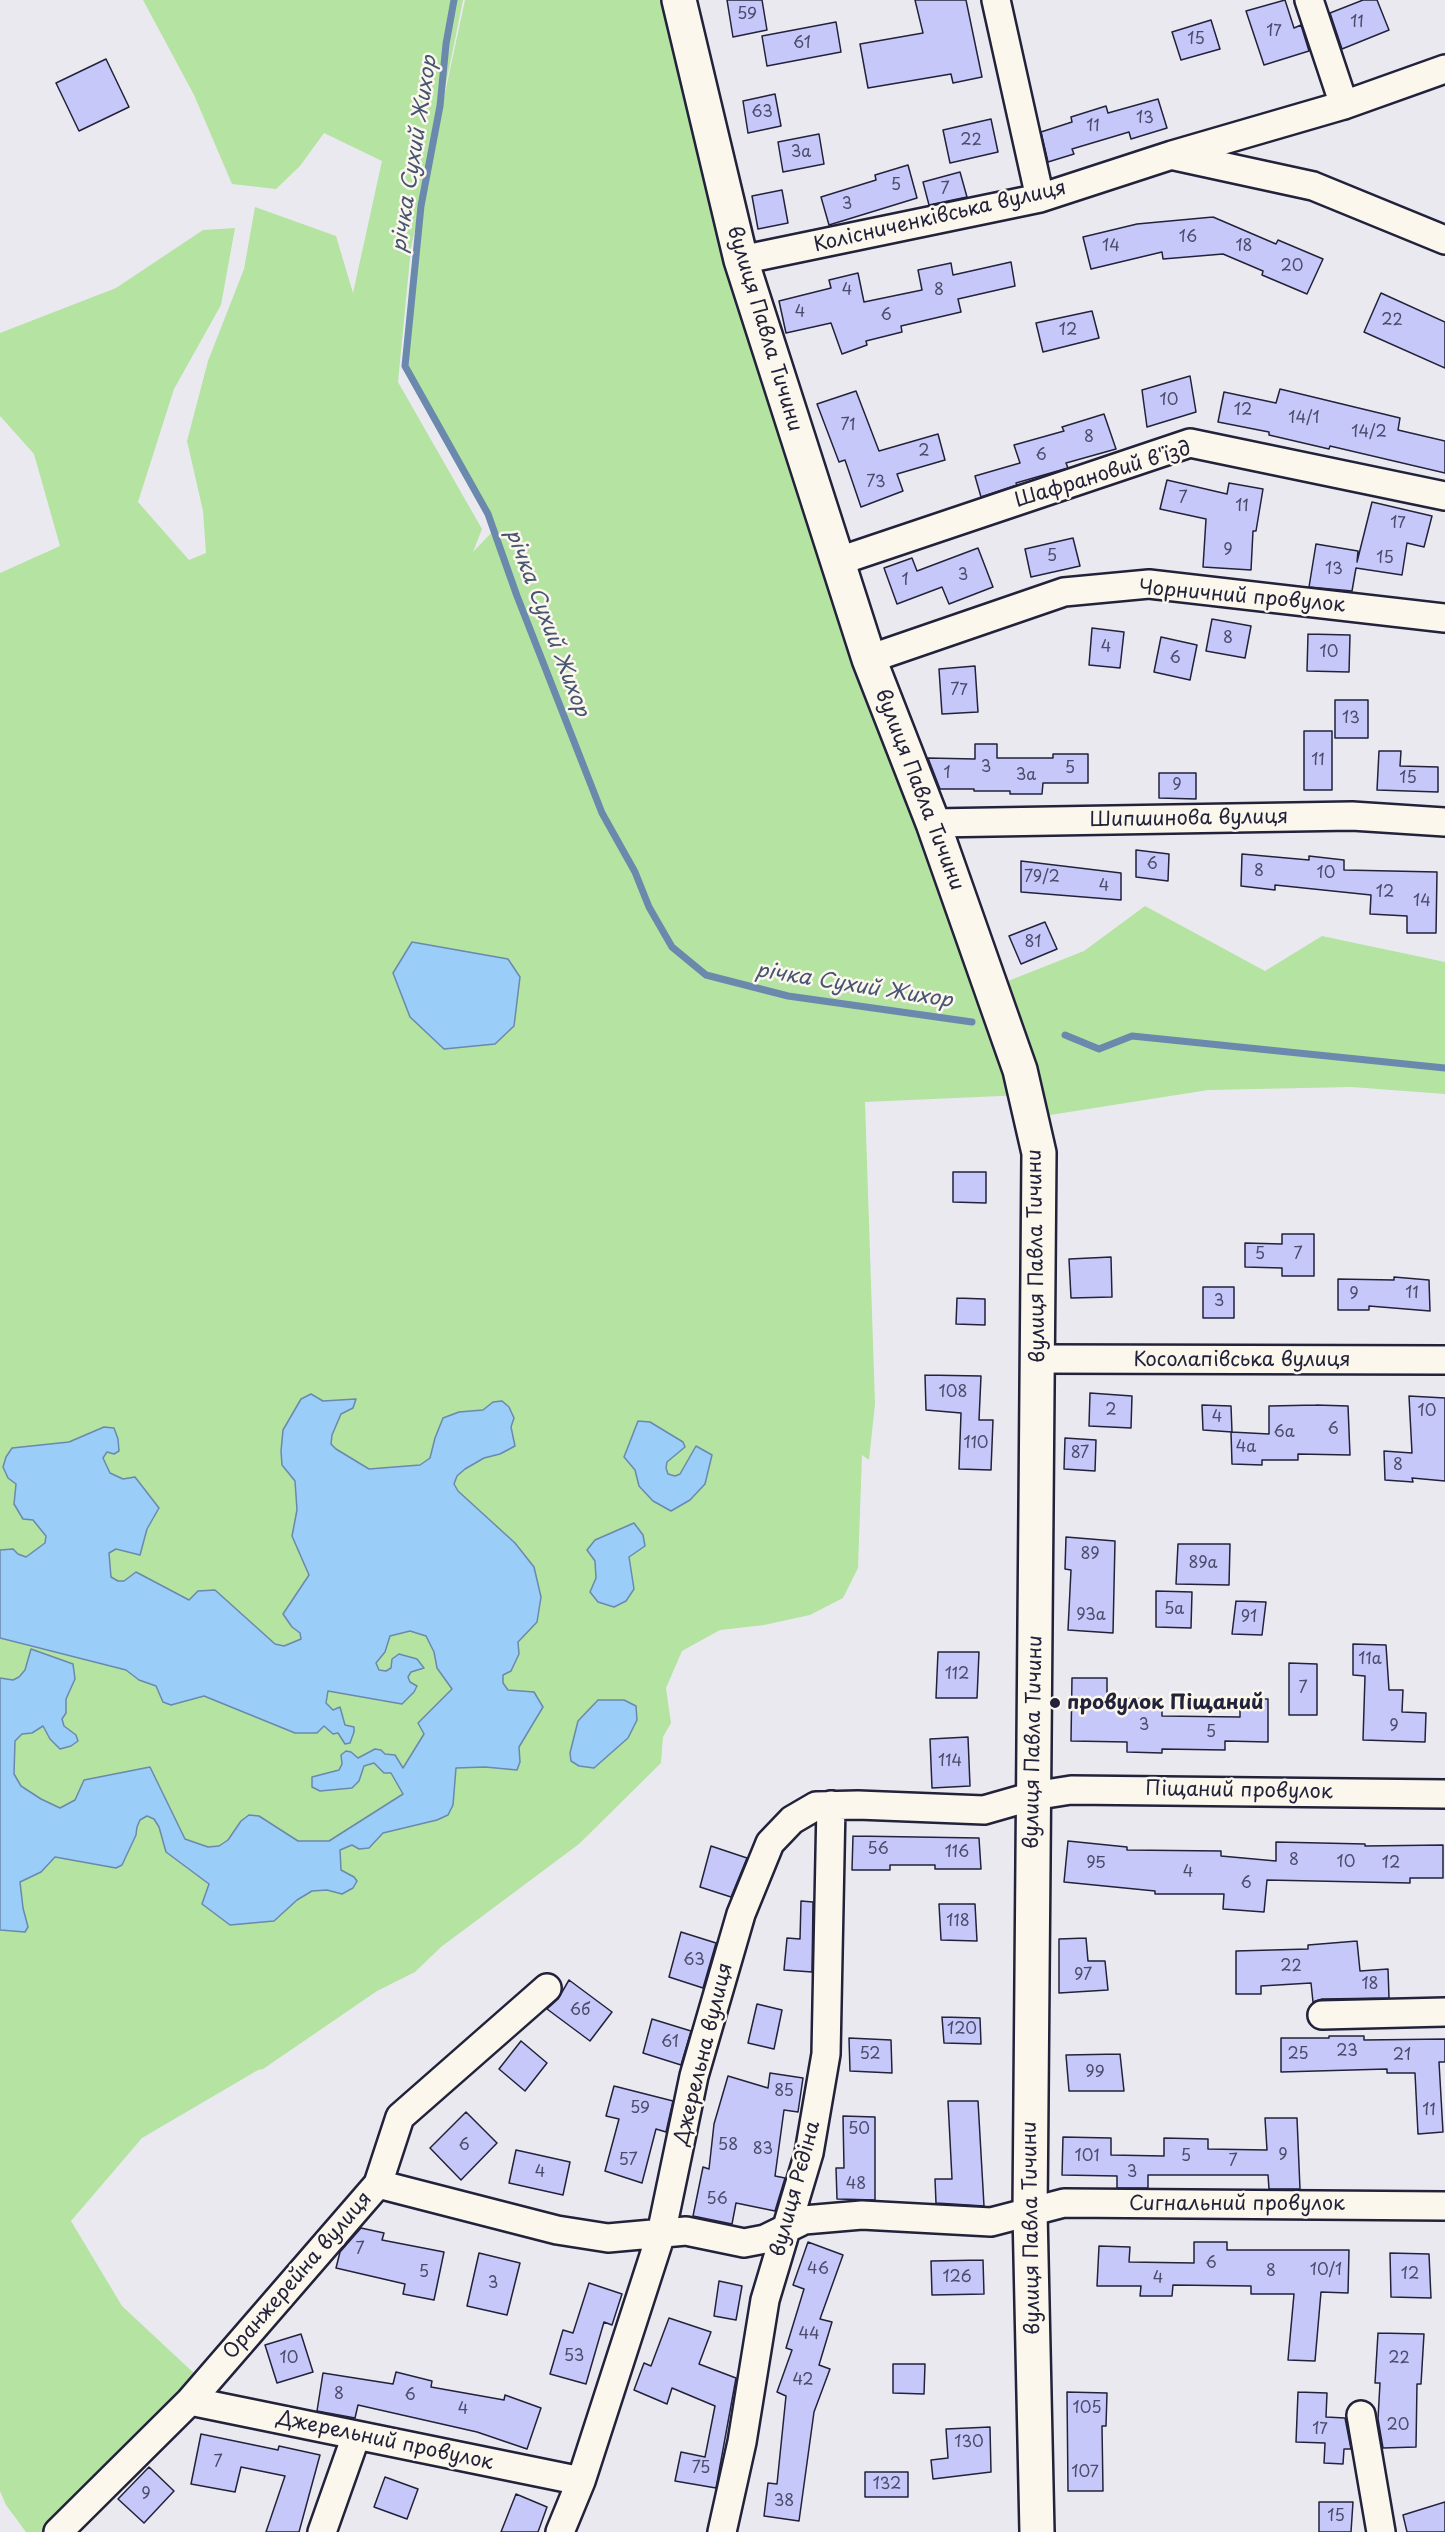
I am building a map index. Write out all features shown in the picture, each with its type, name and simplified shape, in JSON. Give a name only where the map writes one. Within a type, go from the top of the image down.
[{"type":"main road","name":"вулиця Павла Тичини","points":[[679,0],[741,260],[869,660],[933,823],[1020,1070],[1039,1153],[1030,2212],[1037,2532]]},
{"type":"street","points":[[996,0],[1040,198]]},
{"type":"street","points":[[1309,0],[1344,105]]},
{"type":"street","name":"Колісниченківська вулиця","points":[[741,260],[1040,198],[1172,155],[1344,105],[1445,69]]},
{"type":"street","points":[[1172,155],[1313,186],[1445,240]]},
{"type":"street","name":"Шафрановий в'їзд","points":[[836,562],[1190,443],[1445,496]]},
{"type":"street","name":"Чорничний провулок","points":[[869,660],[1064,592],[1149,584],[1445,618]]},
{"type":"street","name":"Шипшинова вулиця","points":[[933,823],[1352,816],[1445,822]]},
{"type":"street","name":"Косолапівська вулиця","points":[[1039,1359],[1445,1360]]},
{"type":"street","name":"Піщаний провулок","points":[[1033,1796],[1071,1790],[1445,1794]]},
{"type":"street","name":"Джерельна вулиця","points":[[560,2532],[581,2481],[661,2234],[694,2076],[741,1914],[770,1843],[792,1820],[816,1806],[984,1810],[1033,1796]]},
{"type":"street","name":"вулиця Рєдіна","points":[[722,2532],[742,2442],[765,2300],[809,2153],[826,2054],[831,1805]]},
{"type":"street","name":"Оранжерейна вулиця","points":[[58,2532],[190,2400],[378,2184],[400,2117],[547,1988]]},
{"type":"street","points":[[1322,2015],[1445,2012]]},
{"type":"street","name":"Сигнальний провулок","points":[[378,2184],[557,2230],[608,2238],[686,2231],[744,2243],[765,2239],[804,2220],[862,2215],[991,2222],[1065,2202],[1445,2206]]},
{"type":"street","name":"Джерельний провулок","points":[[190,2400],[581,2481]]},
{"type":"street","points":[[1361,2415],[1381,2532]]},
{"type":"street","points":[[322,2532],[356,2436]]},
{"type":"green space","points":[[143,0],[463,0],[431,158],[465,0],[679,0],[741,260],[1000,991],[1008,981],[1084,951],[1145,906],[1265,971],[1322,936],[1445,962],[1445,1094],[1351,1087],[1208,1090],[1031,1118],[1024,1095],[865,1102],[875,1404],[869,1460],[862,1455],[858,1568],[843,1598],[810,1615],[764,1625],[720,1630],[682,1651],[666,1688],[671,1723],[663,1737],[661,1763],[579,1844],[441,1947],[415,1972],[377,1991],[263,2069],[142,2138],[71,2221],[122,2306],[197,2376],[56,2532],[26,2532],[6,2505],[0,2491],[0,573],[60,546],[34,454],[0,416],[0,333],[116,288],[203,230],[235,228],[221,305],[174,389],[138,502],[189,560],[206,553],[203,511],[187,441],[208,361],[244,269],[255,207],[336,236],[353,293],[382,161],[324,133],[300,166],[276,189],[232,184],[194,95]],"holes":[[[428,169],[405,366],[488,514],[494,530],[473,552],[482,529],[398,382],[411,248]]]},
{"type":"water","points":[[412,942],[508,959],[520,977],[514,1026],[495,1044],[444,1049],[410,1017],[393,973]]},
{"type":"water","points":[[311,1394],[323,1401],[356,1399],[353,1408],[341,1414],[332,1435],[331,1444],[369,1469],[420,1465],[430,1458],[443,1418],[459,1412],[483,1410],[493,1402],[502,1401],[509,1407],[514,1418],[511,1427],[515,1446],[500,1454],[484,1458],[465,1469],[457,1476],[454,1484],[458,1491],[515,1543],[534,1567],[541,1597],[537,1622],[518,1642],[519,1654],[511,1671],[503,1675],[503,1683],[508,1690],[534,1692],[543,1707],[519,1747],[520,1762],[517,1770],[485,1767],[456,1768],[453,1805],[448,1815],[437,1820],[383,1833],[369,1848],[359,1849],[352,1845],[340,1850],[341,1870],[357,1881],[353,1888],[342,1894],[327,1890],[312,1891],[297,1900],[274,1921],[230,1925],[202,1904],[209,1884],[166,1852],[159,1827],[154,1819],[147,1816],[140,1820],[136,1835],[122,1865],[116,1868],[55,1857],[41,1872],[20,1882],[28,1927],[25,1932],[0,1930],[0,1678],[13,1680],[19,1677],[25,1670],[31,1649],[73,1664],[75,1679],[66,1699],[66,1713],[62,1719],[64,1726],[76,1735],[78,1741],[60,1749],[50,1739],[43,1726],[32,1733],[22,1734],[15,1741],[14,1774],[21,1786],[60,1808],[75,1800],[84,1780],[150,1767],[185,1839],[208,1847],[219,1846],[228,1840],[241,1821],[249,1815],[259,1816],[298,1841],[329,1841],[403,1794],[391,1773],[384,1773],[374,1763],[364,1766],[359,1781],[352,1788],[320,1791],[312,1787],[312,1777],[339,1770],[342,1764],[341,1755],[346,1751],[358,1758],[375,1749],[381,1750],[385,1754],[395,1755],[403,1768],[424,1734],[418,1723],[452,1689],[437,1668],[434,1652],[426,1636],[410,1631],[390,1636],[385,1652],[376,1663],[379,1670],[386,1671],[391,1668],[392,1659],[399,1654],[417,1659],[424,1668],[411,1672],[408,1677],[410,1682],[417,1686],[402,1704],[328,1691],[326,1703],[333,1710],[340,1707],[345,1725],[354,1727],[350,1743],[345,1744],[338,1733],[333,1734],[324,1726],[317,1733],[295,1733],[204,1696],[171,1705],[163,1702],[156,1686],[139,1680],[126,1670],[0,1638],[0,1550],[13,1549],[26,1557],[45,1543],[46,1536],[33,1520],[23,1519],[14,1504],[16,1484],[8,1478],[3,1467],[6,1457],[12,1448],[69,1442],[104,1427],[114,1428],[118,1439],[119,1451],[114,1454],[107,1452],[103,1458],[110,1473],[123,1479],[135,1477],[159,1508],[147,1529],[140,1555],[116,1549],[109,1553],[111,1577],[124,1581],[136,1572],[189,1600],[198,1591],[215,1590],[275,1644],[284,1646],[301,1639],[300,1633],[292,1627],[283,1614],[309,1575],[292,1536],[297,1510],[295,1481],[282,1465],[281,1451],[283,1430],[301,1399]]},
{"type":"water","points":[[638,1421],[650,1422],[683,1442],[685,1447],[667,1462],[668,1474],[675,1476],[680,1474],[696,1446],[712,1455],[705,1484],[690,1500],[671,1511],[653,1501],[639,1486],[635,1470],[624,1457]]},
{"type":"water","points":[[634,1523],[643,1535],[645,1546],[629,1557],[634,1589],[626,1601],[614,1607],[598,1602],[590,1592],[596,1578],[595,1561],[587,1550],[595,1540]]},
{"type":"water","points":[[598,1700],[624,1700],[636,1706],[637,1720],[628,1738],[594,1768],[579,1766],[571,1761],[570,1753],[578,1721]]},
{"type":"building","points":[[727,0],[762,0],[767,30],[733,37]]},
{"type":"building","points":[[915,0],[966,0],[982,77],[953,83],[951,74],[868,88],[860,44],[923,33]]},
{"type":"building","points":[[1285,0],[1294,28],[1301,25],[1309,51],[1264,65],[1246,11]]},
{"type":"building","points":[[1363,0],[1377,0],[1389,30],[1342,49],[1330,13]]},
{"type":"building","points":[[1211,20],[1220,49],[1181,60],[1172,32]]},
{"type":"building","points":[[836,22],[841,52],[767,66],[762,36]]},
{"type":"building","points":[[106,59],[129,107],[79,131],[56,83]]},
{"type":"building","points":[[775,94],[781,126],[748,133],[743,101]]},
{"type":"building","points":[[1158,99],[1167,128],[1131,139],[1129,132],[1072,149],[1074,154],[1048,162],[1041,132],[1072,122],[1071,117],[1106,106],[1108,113]]},
{"type":"building","points":[[991,119],[998,152],[950,163],[943,130]]},
{"type":"building","points":[[819,134],[824,164],[783,172],[778,142]]},
{"type":"building","points":[[908,165],[917,198],[829,225],[821,197],[876,180],[875,175]]},
{"type":"building","points":[[960,172],[967,197],[929,205],[923,182]]},
{"type":"building","points":[[782,190],[788,223],[758,229],[752,196]]},
{"type":"building","points":[[1213,217],[1276,244],[1278,240],[1323,259],[1307,294],[1262,275],[1263,271],[1223,254],[1163,259],[1162,252],[1091,269],[1083,237],[1137,224]]},
{"type":"building","points":[[1011,262],[1015,286],[958,299],[961,312],[901,326],[902,332],[866,341],[867,345],[842,354],[831,323],[786,333],[779,301],[831,288],[829,280],[858,273],[864,302],[922,290],[918,270],[951,263],[953,275]]},
{"type":"building","points":[[1381,293],[1445,322],[1445,368],[1364,332]]},
{"type":"building","points":[[1092,311],[1099,338],[1043,352],[1036,323]]},
{"type":"building","points":[[1190,376],[1196,412],[1147,427],[1142,390]]},
{"type":"building","points":[[1280,389],[1400,418],[1398,430],[1445,441],[1445,473],[1330,446],[1329,449],[1269,435],[1269,432],[1218,422],[1224,392],[1276,403]]},
{"type":"building","points":[[856,391],[879,451],[938,434],[945,460],[897,474],[903,491],[861,507],[845,460],[839,462],[817,404]]},
{"type":"building","points":[[1104,414],[1116,449],[1066,463],[1068,468],[1016,483],[1017,485],[981,497],[975,476],[1020,463],[1014,445],[1064,431],[1062,427]]},
{"type":"building","points":[[1167,480],[1227,494],[1229,483],[1263,489],[1256,531],[1253,531],[1251,570],[1203,567],[1206,519],[1160,509]]},
{"type":"building","points":[[1372,502],[1432,516],[1424,547],[1407,543],[1402,575],[1356,568],[1352,591],[1309,587],[1316,544],[1358,551],[1357,562]]},
{"type":"building","points":[[1073,538],[1080,566],[1031,577],[1025,549]]},
{"type":"building","points":[[978,548],[993,587],[949,604],[942,587],[897,604],[884,568],[912,558],[917,571]]},
{"type":"building","points":[[1212,619],[1251,626],[1245,658],[1206,651]]},
{"type":"building","points":[[1092,628],[1124,632],[1120,668],[1089,665]]},
{"type":"building","points":[[1308,634],[1350,635],[1349,672],[1307,671]]},
{"type":"building","points":[[1161,637],[1197,645],[1190,680],[1154,672]]},
{"type":"building","points":[[975,666],[978,712],[942,714],[939,669]]},
{"type":"building","points":[[1335,700],[1368,700],[1368,738],[1335,738]]},
{"type":"building","points":[[1304,731],[1332,731],[1332,790],[1304,790]]},
{"type":"building","points":[[975,744],[997,744],[997,758],[1053,758],[1053,754],[1088,754],[1088,783],[1043,783],[1042,794],[940,789],[928,758],[975,759]]},
{"type":"building","points":[[1379,751],[1401,751],[1400,766],[1438,767],[1438,792],[1377,790]]},
{"type":"building","points":[[1159,773],[1196,773],[1196,799],[1159,798]]},
{"type":"building","points":[[1136,850],[1169,854],[1168,881],[1136,877]]},
{"type":"building","points":[[1242,854],[1309,860],[1309,856],[1344,860],[1344,870],[1437,872],[1436,933],[1407,933],[1407,916],[1370,914],[1371,895],[1275,885],[1275,890],[1241,886]]},
{"type":"building","points":[[1021,861],[1121,873],[1121,900],[1021,892]]},
{"type":"building","points":[[1045,922],[1057,949],[1021,964],[1009,936]]},
{"type":"building","points":[[953,1172],[986,1172],[986,1203],[953,1202]]},
{"type":"building","points":[[1282,1234],[1314,1234],[1314,1276],[1282,1276],[1282,1268],[1245,1267],[1245,1243],[1282,1244]]},
{"type":"building","points":[[1111,1257],[1112,1297],[1071,1298],[1069,1259]]},
{"type":"building","points":[[1394,1277],[1429,1280],[1430,1311],[1369,1306],[1369,1310],[1338,1310],[1338,1279],[1394,1280]]},
{"type":"building","points":[[1203,1287],[1234,1287],[1234,1318],[1203,1318]]},
{"type":"building","points":[[957,1298],[985,1299],[985,1325],[956,1324]]},
{"type":"building","points":[[925,1375],[981,1376],[979,1420],[993,1420],[991,1470],[959,1469],[961,1413],[926,1410]]},
{"type":"building","points":[[1090,1393],[1132,1396],[1131,1428],[1089,1426]]},
{"type":"building","points":[[1409,1396],[1445,1398],[1445,1481],[1412,1478],[1413,1482],[1385,1480],[1384,1451],[1412,1453]]},
{"type":"building","points":[[1202,1405],[1231,1406],[1232,1432],[1203,1430]]},
{"type":"building","points":[[1269,1406],[1348,1406],[1350,1455],[1298,1454],[1298,1460],[1262,1460],[1262,1465],[1232,1464],[1231,1432],[1269,1434]]},
{"type":"building","points":[[1065,1438],[1096,1440],[1095,1471],[1064,1469]]},
{"type":"building","points":[[1066,1537],[1115,1541],[1113,1633],[1068,1630],[1071,1570],[1065,1569]]},
{"type":"building","points":[[1178,1544],[1230,1544],[1229,1585],[1176,1584]]},
{"type":"building","points":[[1156,1591],[1192,1592],[1191,1628],[1156,1627]]},
{"type":"building","points":[[1236,1601],[1266,1602],[1262,1635],[1232,1634]]},
{"type":"building","points":[[1353,1644],[1386,1645],[1389,1690],[1403,1690],[1402,1712],[1426,1713],[1425,1742],[1363,1740],[1365,1676],[1353,1675]]},
{"type":"building","points":[[938,1652],[979,1652],[977,1698],[936,1698]]},
{"type":"building","points":[[1289,1663],[1317,1664],[1317,1715],[1289,1715]]},
{"type":"building","points":[[1072,1678],[1107,1678],[1107,1698],[1162,1699],[1162,1716],[1240,1717],[1240,1699],[1268,1699],[1268,1742],[1225,1741],[1225,1750],[1162,1749],[1162,1753],[1127,1752],[1127,1742],[1071,1741]]},
{"type":"building","points":[[968,1737],[970,1786],[932,1788],[930,1739]]},
{"type":"building","points":[[853,1836],[979,1838],[981,1869],[935,1869],[935,1865],[890,1865],[890,1870],[852,1870]]},
{"type":"building","points":[[1068,1841],[1127,1847],[1127,1850],[1221,1851],[1221,1856],[1276,1861],[1276,1842],[1365,1844],[1365,1846],[1443,1845],[1443,1878],[1410,1878],[1410,1883],[1267,1880],[1264,1912],[1223,1909],[1224,1894],[1155,1894],[1155,1891],[1064,1882]]},
{"type":"building","points":[[711,1846],[747,1858],[731,1897],[700,1887]]},
{"type":"building","points":[[801,1901],[813,1902],[812,1972],[784,1970],[787,1938],[800,1939]]},
{"type":"building","points":[[939,1904],[975,1904],[977,1941],[941,1940]]},
{"type":"building","points":[[681,1932],[716,1943],[703,1988],[669,1977]]},
{"type":"building","points":[[1086,1938],[1088,1961],[1105,1961],[1108,1990],[1059,1993],[1059,1939]]},
{"type":"building","points":[[1357,1941],[1360,1971],[1388,1969],[1389,1998],[1322,1999],[1313,2002],[1311,1983],[1261,1986],[1261,1994],[1236,1994],[1236,1951],[1308,1949],[1308,1945]]},
{"type":"building","points":[[569,1980],[612,2012],[590,2041],[547,2009],[558,1999]]},
{"type":"building","points":[[757,2004],[782,2010],[774,2049],[748,2043]]},
{"type":"building","points":[[942,2017],[980,2018],[981,2044],[944,2043]]},
{"type":"building","points":[[652,2019],[691,2031],[681,2065],[643,2053]]},
{"type":"building","points":[[1329,2036],[1364,2036],[1364,2040],[1445,2039],[1445,2062],[1439,2062],[1443,2132],[1418,2134],[1415,2073],[1387,2073],[1387,2069],[1281,2072],[1281,2038],[1329,2038]]},
{"type":"building","points":[[849,2038],[891,2040],[892,2073],[850,2071]]},
{"type":"building","points":[[521,2041],[547,2063],[525,2091],[499,2069]]},
{"type":"building","points":[[1120,2054],[1124,2091],[1069,2091],[1066,2055]]},
{"type":"building","points":[[770,2073],[803,2078],[798,2112],[784,2110],[775,2176],[785,2178],[775,2211],[736,2203],[732,2224],[693,2216],[703,2167],[709,2169],[714,2124],[728,2076],[768,2088]]},
{"type":"building","points":[[614,2086],[673,2101],[666,2132],[656,2129],[642,2183],[605,2171],[619,2119],[606,2116]]},
{"type":"building","points":[[948,2101],[978,2101],[984,2206],[936,2203],[935,2179],[952,2179]]},
{"type":"building","points":[[466,2112],[497,2143],[461,2180],[430,2148]]},
{"type":"building","points":[[843,2116],[875,2117],[875,2200],[837,2199],[836,2168],[844,2168]]},
{"type":"building","points":[[1265,2118],[1297,2118],[1300,2189],[1269,2189],[1268,2175],[1148,2175],[1148,2188],[1117,2188],[1117,2176],[1062,2175],[1063,2137],[1111,2138],[1111,2155],[1164,2156],[1164,2138],[1208,2139],[1208,2149],[1267,2150]]},
{"type":"building","points":[[516,2150],[570,2162],[563,2195],[509,2183]]},
{"type":"building","points":[[361,2228],[384,2233],[382,2240],[444,2252],[434,2300],[403,2294],[405,2284],[336,2268],[340,2252]]},
{"type":"building","points":[[808,2242],[843,2255],[820,2319],[832,2322],[819,2365],[830,2369],[814,2412],[799,2521],[764,2516],[768,2483],[777,2484],[786,2396],[777,2392],[792,2350],[786,2348],[804,2289],[793,2285]]},
{"type":"building","points":[[1194,2242],[1227,2242],[1227,2250],[1349,2250],[1348,2293],[1321,2292],[1315,2361],[1288,2360],[1294,2294],[1251,2294],[1251,2286],[1173,2285],[1172,2296],[1140,2296],[1141,2286],[1097,2286],[1099,2246],[1130,2247],[1129,2262],[1194,2263]]},
{"type":"building","points":[[479,2253],[520,2263],[507,2315],[467,2306]]},
{"type":"building","points":[[1390,2253],[1429,2254],[1431,2298],[1391,2297]]},
{"type":"building","points":[[983,2260],[984,2294],[932,2295],[931,2261]]},
{"type":"building","points":[[719,2281],[742,2286],[736,2320],[714,2316]]},
{"type":"building","points":[[589,2283],[622,2294],[612,2325],[604,2322],[586,2384],[550,2374],[563,2330],[573,2333]]},
{"type":"building","points":[[669,2318],[711,2332],[699,2364],[736,2378],[716,2488],[675,2481],[681,2452],[705,2457],[715,2406],[672,2388],[667,2404],[634,2390],[644,2363],[651,2366]]},
{"type":"building","points":[[1378,2333],[1424,2334],[1421,2384],[1417,2384],[1416,2447],[1383,2448],[1378,2419],[1380,2383],[1375,2383]]},
{"type":"building","points":[[301,2334],[313,2372],[277,2383],[265,2345]]},
{"type":"building","points":[[893,2364],[925,2364],[924,2394],[893,2393]]},
{"type":"building","points":[[396,2372],[432,2381],[431,2387],[504,2400],[505,2395],[541,2408],[527,2449],[477,2432],[358,2405],[355,2418],[317,2411],[323,2373],[393,2384]]},
{"type":"building","points":[[1067,2392],[1107,2393],[1106,2426],[1102,2426],[1103,2491],[1068,2491]]},
{"type":"building","points":[[1298,2392],[1327,2393],[1326,2417],[1345,2418],[1351,2449],[1344,2449],[1343,2464],[1324,2463],[1325,2443],[1296,2442]]},
{"type":"building","points":[[990,2427],[991,2472],[933,2479],[931,2460],[948,2458],[946,2429]]},
{"type":"building","points":[[201,2434],[278,2450],[279,2446],[320,2455],[299,2532],[266,2532],[285,2476],[241,2467],[235,2492],[191,2484]]},
{"type":"building","points":[[149,2467],[174,2491],[144,2523],[118,2499]]},
{"type":"building","points":[[865,2472],[908,2472],[908,2497],[865,2497]]},
{"type":"building","points":[[385,2477],[418,2489],[407,2519],[374,2507]]},
{"type":"building","points":[[516,2494],[547,2507],[538,2532],[501,2532]]},
{"type":"building","points":[[1319,2502],[1353,2502],[1351,2532],[1319,2532]]},
{"type":"building","points":[[1445,2502],[1445,2532],[1407,2532],[1403,2515]]},
{"type":"waterway","name":"річка Сухий Жихор","points":[[454,0],[446,44],[440,106],[421,206],[405,366],[488,514],[517,596],[602,813],[635,872],[649,907],[672,947],[706,975],[788,996],[972,1022]]},
{"type":"waterway","name":"річка Сухий Жихор","points":[[1065,1035],[1099,1049],[1132,1036],[1445,1068]]},
{"type":"place","name":"провулок Піщаний","points":[[1055,1703]]}]
